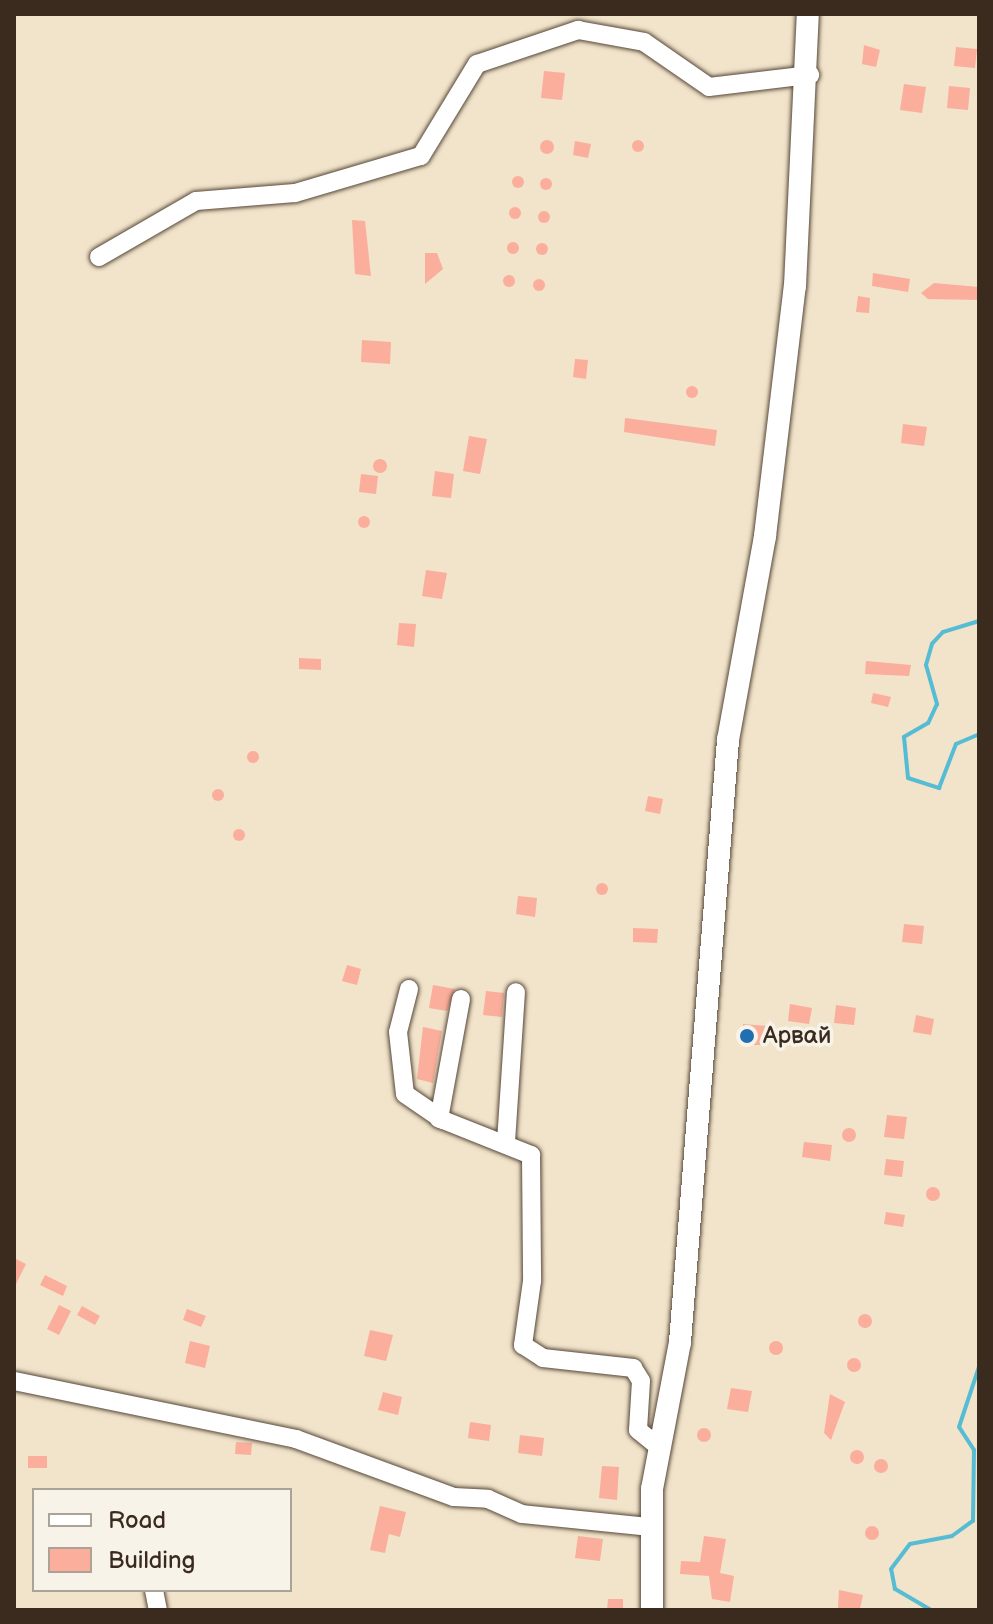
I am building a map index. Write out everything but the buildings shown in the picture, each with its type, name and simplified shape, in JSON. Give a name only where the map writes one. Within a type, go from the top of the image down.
[{"type":"main road","points":[[652,1610],[649,1527],[659,1447],[680,1342],[728,740],[767,520],[810,75],[808,14]]},
{"type":"street","points":[[99,257],[196,201],[295,193],[421,156],[477,64],[578,30],[644,42],[709,87],[810,75]]},
{"type":"street","points":[[409,989],[398,1032],[401,1083],[405,1094],[439,1119],[523,1147],[532,1159],[532,1281],[523,1345],[543,1358],[633,1368],[641,1381],[638,1430],[659,1447]]},
{"type":"street","points":[[506,1142],[516,992]]},
{"type":"street","points":[[439,1119],[461,999]]},
{"type":"street","points":[[14,1381],[296,1439],[454,1497],[488,1499],[522,1514],[649,1527]]},
{"type":"waterway","points":[[979,543],[979,579]]},
{"type":"waterway","points":[[979,621],[943,632],[932,644],[926,665],[937,704],[928,723],[904,737],[908,778],[939,788],[956,744],[979,734]]},
{"type":"waterway","points":[[979,840],[979,870]]},
{"type":"waterway","points":[[931,1610],[895,1589],[891,1569],[910,1544],[952,1536],[973,1521],[974,1450],[959,1427],[979,1367]]},
{"type":"place","name":"Арвай","points":[[747,1036]]}]
